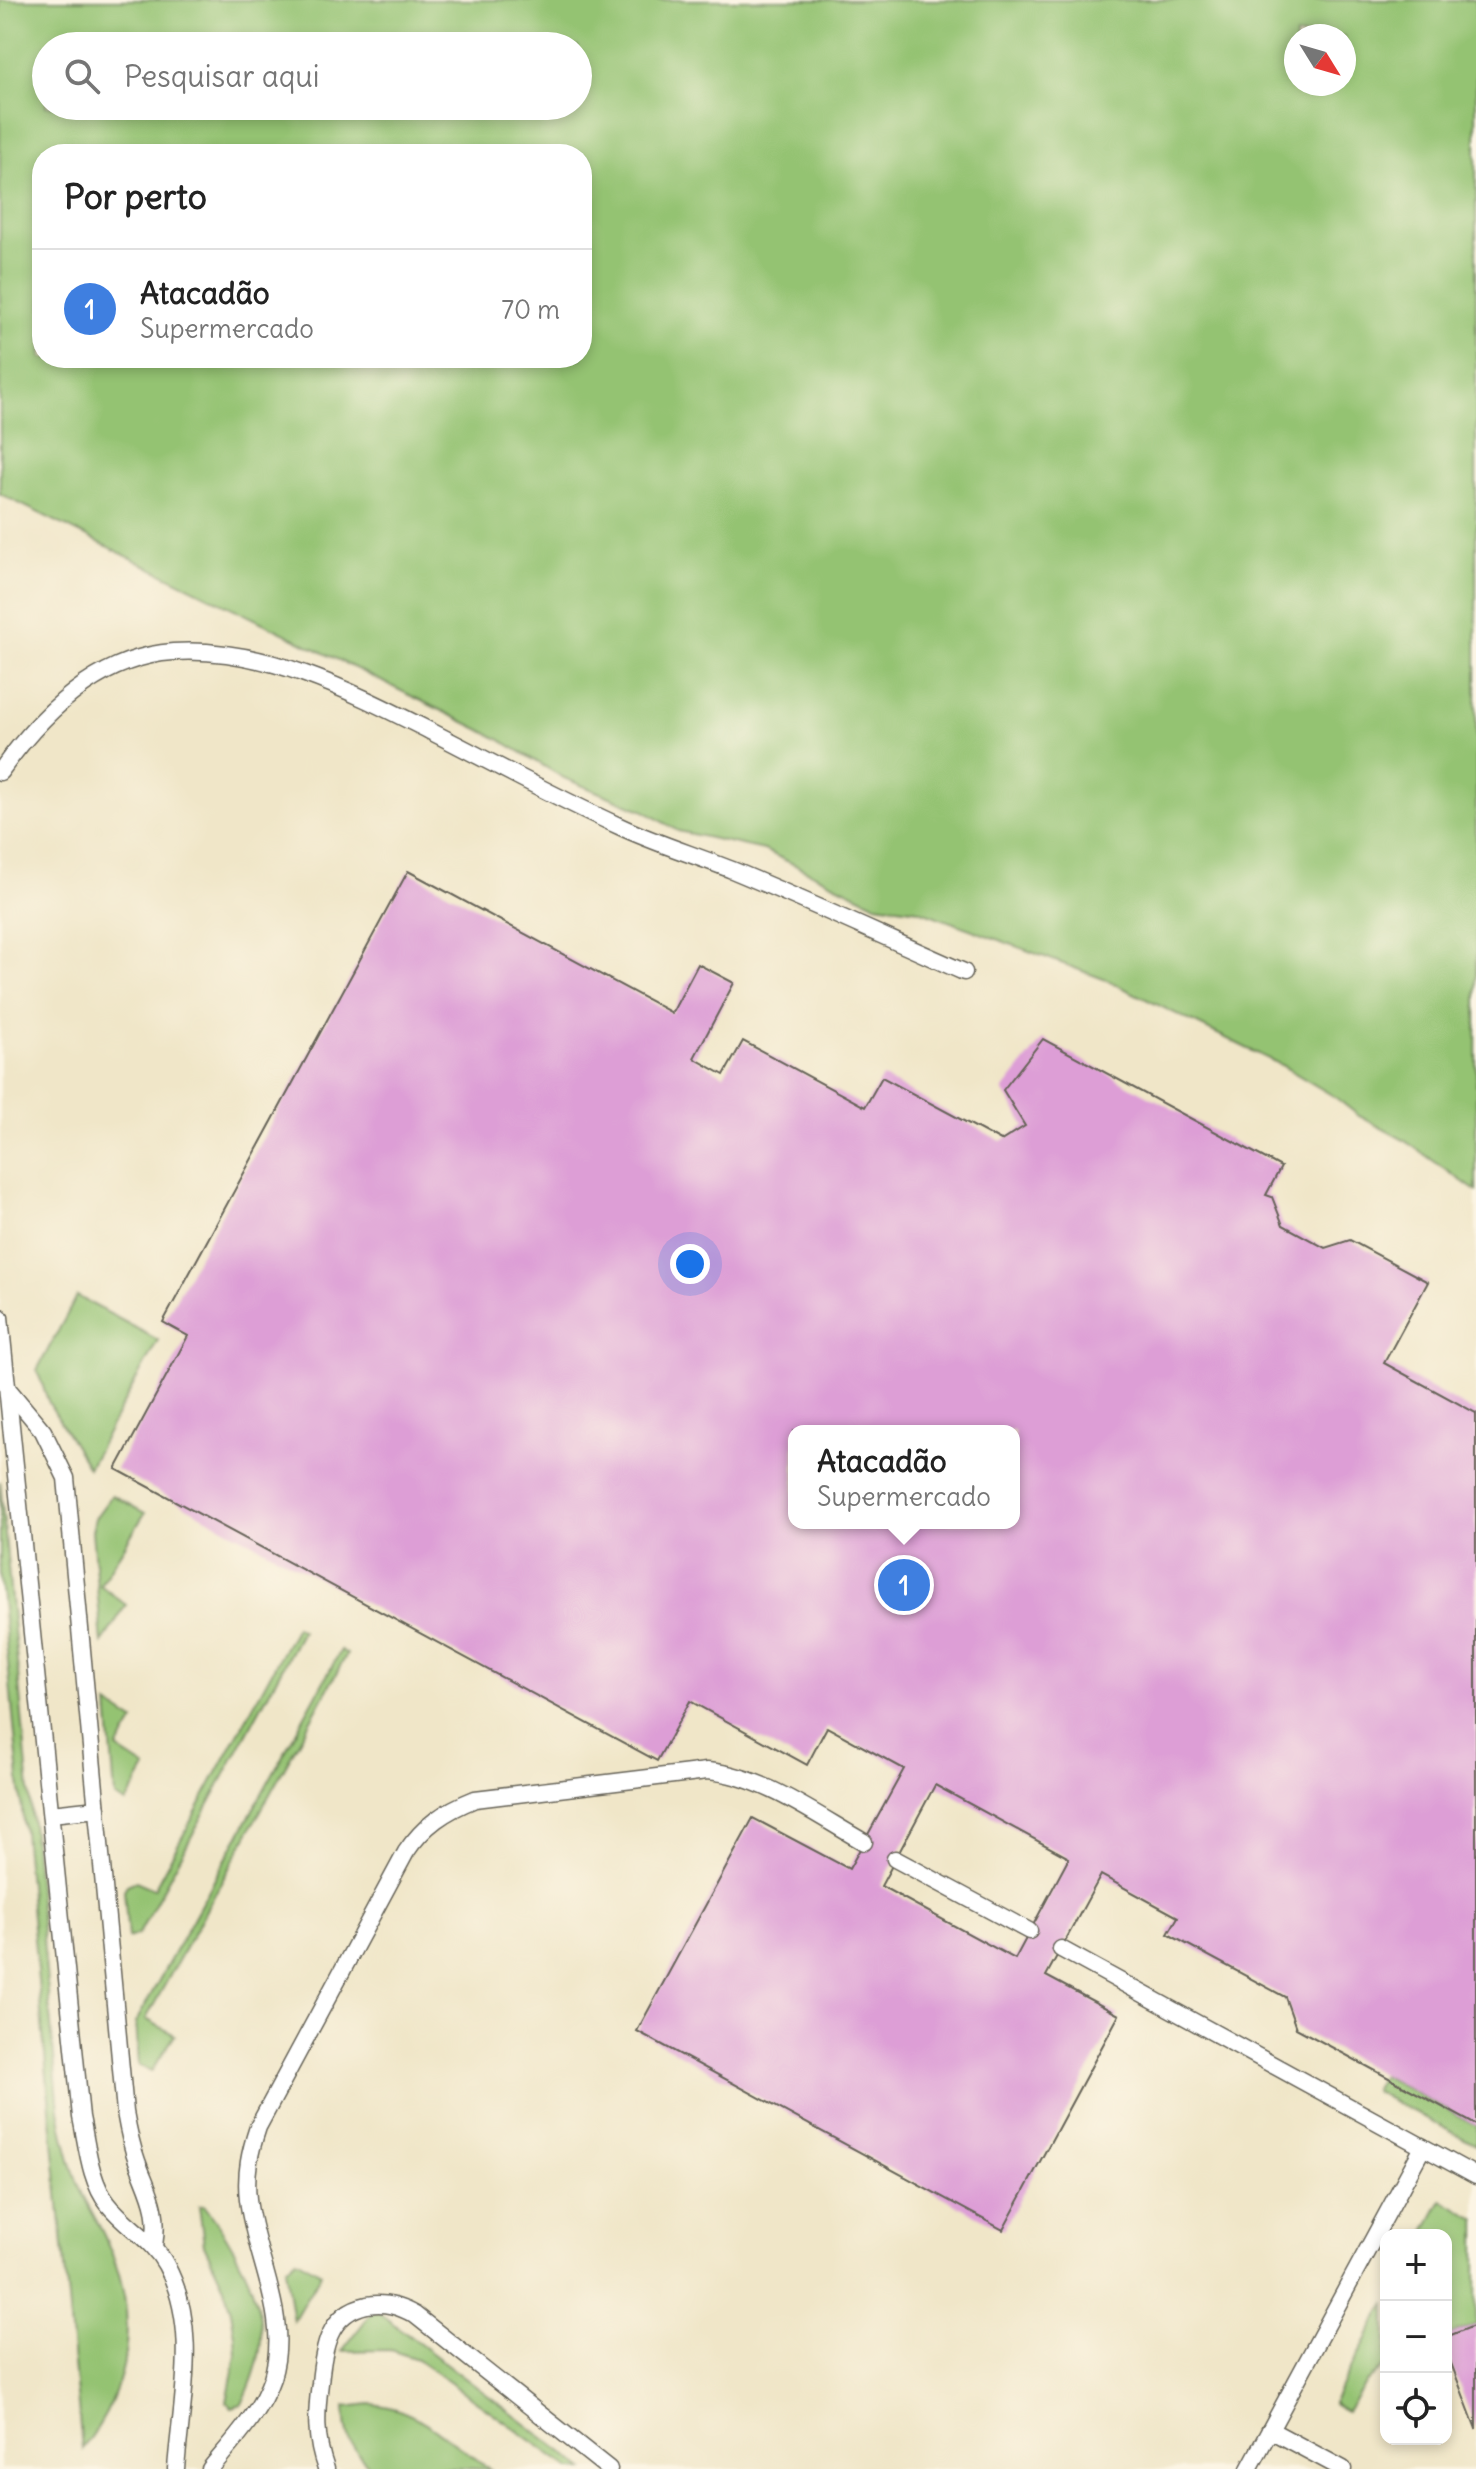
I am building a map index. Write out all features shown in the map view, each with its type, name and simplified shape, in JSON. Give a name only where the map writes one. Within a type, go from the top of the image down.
[{"type":"lane","points":[[0,772],[45,716],[75,691],[107,671],[138,659],[169,653],[201,651],[233,656],[273,665],[351,691],[621,827],[736,872],[964,972]]},
{"type":"lane","points":[[0,1317],[81,2117],[101,2195],[117,2214],[154,2246],[175,2284],[186,2325],[176,2469]]},
{"type":"lane","points":[[8,1389],[43,1431],[66,1478],[125,2112],[132,2148],[156,2210],[154,2246]]},
{"type":"lane","points":[[210,2469],[255,2413],[272,2378],[276,2359],[276,2316],[248,2201],[250,2152],[258,2127],[406,1852],[430,1822],[451,1808],[475,1799],[707,1771],[734,1774],[759,1784],[864,1842]]},
{"type":"lane","points":[[51,1814],[97,1809]]},
{"type":"lane","points":[[895,1859],[1029,1931]]},
{"type":"lane","points":[[1061,1949],[1476,2176]]},
{"type":"lane","points":[[1249,2469],[1423,2147]]},
{"type":"lane","points":[[326,2469],[315,2423],[324,2347],[337,2321],[362,2306],[376,2304],[403,2308],[415,2315],[609,2469]]},
{"type":"lane","points":[[1270,2430],[1343,2469]]},
{"type":"green space","points":[[0,0],[1476,0],[1476,1191],[1404,1140],[1359,1116],[1335,1097],[1281,1065],[1109,981],[919,910],[876,904],[764,850],[678,831],[644,811],[564,778],[497,738],[0,494]]},
{"type":"green space","points":[[77,1296],[158,1340],[88,1468],[49,1403],[37,1370]]},
{"type":"green space","points":[[0,1481],[59,2110],[78,2183],[117,2269],[127,2323],[121,2376],[99,2426],[82,2449],[0,1577]]},
{"type":"green space","points":[[112,1495],[145,1513],[100,1585],[126,1605],[102,1643],[92,1531],[95,1518]]},
{"type":"green space","points":[[296,1627],[302,1631],[139,1934],[128,1938],[124,1890],[136,1881],[154,1889]]},
{"type":"green space","points":[[341,1650],[347,1654],[146,2019],[175,2035],[151,2072],[139,2065],[136,2022]]},
{"type":"green space","points":[[108,1704],[134,1721],[117,1749],[146,1768],[126,1803],[115,1797]]},
{"type":"green space","points":[[1382,2075],[1476,2125],[1476,2145],[1374,2091]]},
{"type":"green space","points":[[1442,2200],[1476,2219],[1476,2325],[1452,2335],[1452,2229],[1426,2229]]},
{"type":"green space","points":[[204,2205],[225,2234],[243,2268],[257,2304],[260,2322],[261,2339],[255,2372],[242,2404],[232,2407],[227,2402],[236,2355],[235,2335],[224,2287],[204,2245],[199,2206]]},
{"type":"green space","points":[[296,2259],[321,2273],[293,2321],[285,2268]]},
{"type":"green space","points":[[372,2312],[379,2313],[585,2469],[571,2469],[417,2359],[390,2350],[342,2351]]},
{"type":"green space","points":[[1380,2314],[1380,2370],[1366,2383],[1347,2411],[1332,2404]]},
{"type":"green space","points":[[370,2404],[403,2411],[418,2419],[490,2469],[371,2467],[350,2440],[345,2407]]},
{"type":"building","points":[[408,871],[672,1013],[698,964],[734,983],[694,1058],[724,1075],[743,1041],[865,1107],[882,1077],[1001,1141],[1025,1126],[1003,1090],[1043,1039],[1281,1167],[1266,1195],[1272,1197],[1283,1225],[1325,1248],[1350,1240],[1428,1282],[1384,1363],[1476,1413],[1476,2125],[1296,2028],[1285,1997],[1168,1934],[1178,1917],[1101,1875],[1046,1976],[1119,2015],[1003,2230],[637,2031],[753,1818],[849,1869],[904,1769],[827,1727],[807,1765],[690,1701],[657,1761],[116,1469],[188,1336],[163,1322]],"holes":[[[935,1785],[1069,1858],[1015,1959],[881,1886]]]},
{"type":"building","points":[[1476,2325],[1476,2429],[1452,2366],[1452,2335]]},
{"type":"place","name":"Atacadão","points":[[904,1585]]}]
